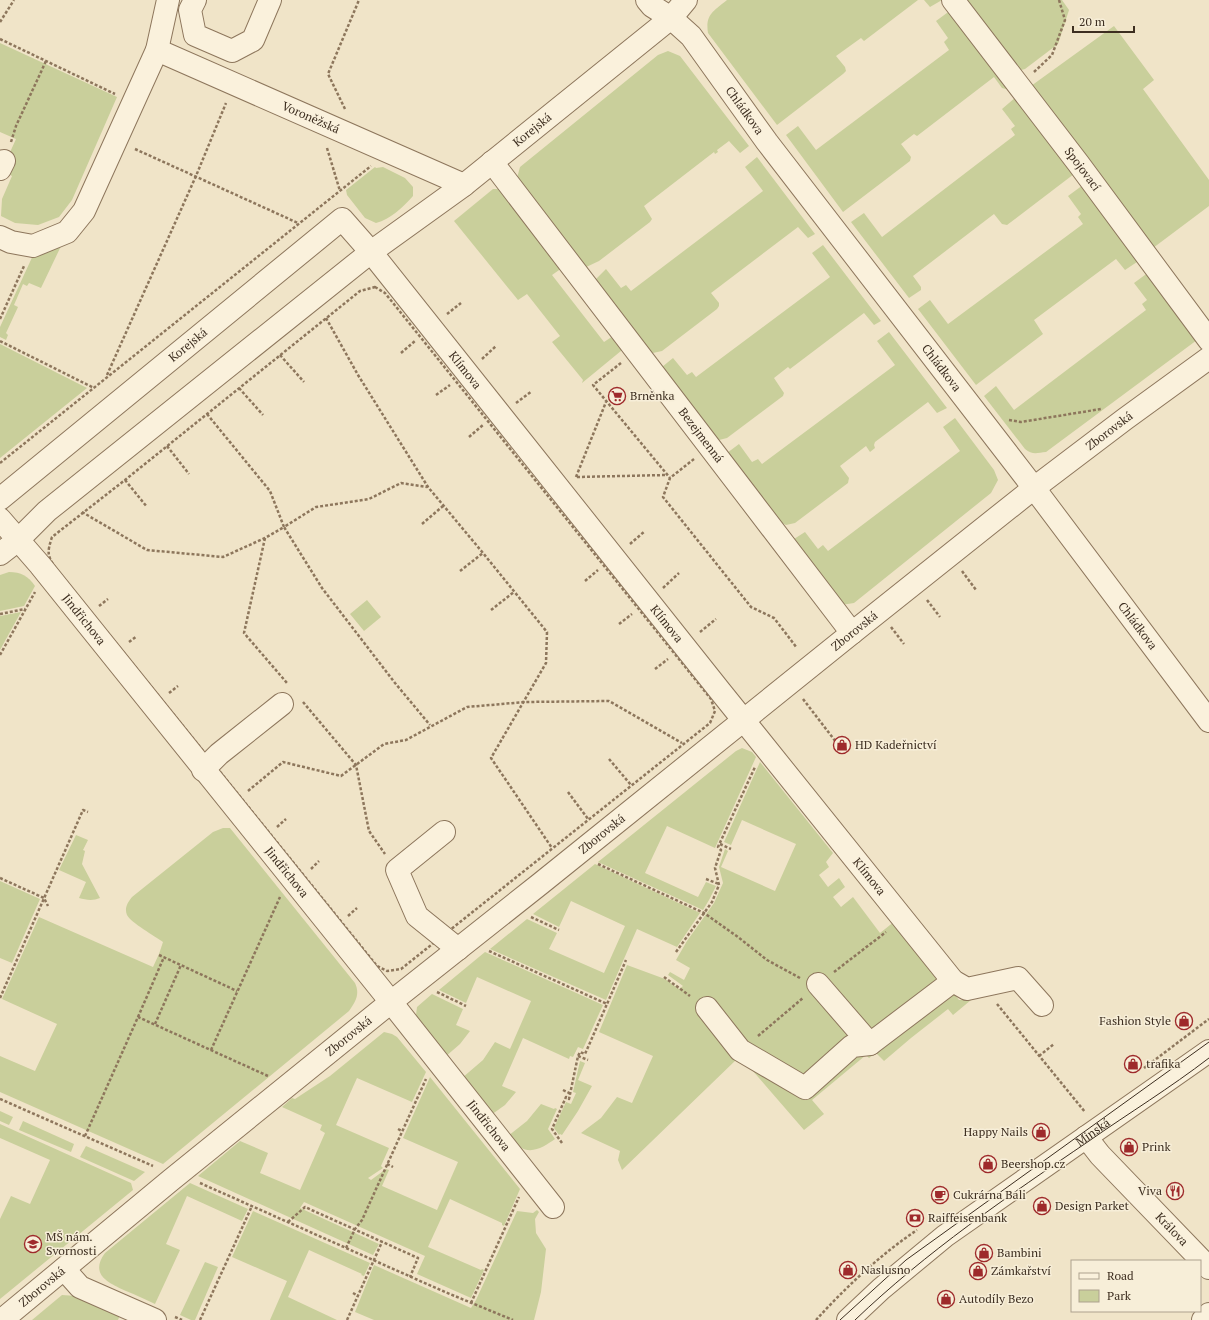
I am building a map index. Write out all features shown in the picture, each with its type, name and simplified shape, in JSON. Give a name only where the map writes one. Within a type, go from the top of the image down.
[{"type":"street","points":[[0,237],[11,242],[33,246],[67,232],[84,211],[158,50],[168,0]]},
{"type":"street","points":[[195,0],[190,10],[195,35],[232,51],[254,40],[270,0]]},
{"type":"street","name":"Chládkova","points":[[647,0],[652,6],[671,18],[691,36],[767,142],[1034,488],[1209,721]]},
{"type":"street","name":"Korejská","points":[[0,554],[18,540],[47,511],[371,252],[464,185],[671,18],[686,0]]},
{"type":"street","name":"Spojovací","points":[[953,0],[1209,340]]},
{"type":"street","name":"Voroněžská","points":[[158,50],[464,185]]},
{"type":"street","name":"Bezejmenná","points":[[492,162],[852,633]]},
{"type":"street","name":"Korejská","points":[[0,499],[342,219],[371,252]]},
{"type":"street","name":"Klímova","points":[[371,252],[744,721],[960,985]]},
{"type":"street","name":"Zborovská","points":[[2,1320],[391,1002],[450,943],[744,721],[1034,488],[1125,418],[1209,358]]},
{"type":"street","name":"Jindřichova","points":[[0,519],[207,766],[553,1207]]},
{"type":"street","points":[[207,766],[282,704]]},
{"type":"street","points":[[444,832],[397,870],[417,916],[450,943]]},
{"type":"street","points":[[707,1008],[740,1050],[805,1088],[852,1046],[870,1044],[960,985],[1018,978],[1042,1005]]},
{"type":"street","points":[[818,984],[870,1044]]},
{"type":"street","name":"Minská","points":[[848,1320],[881,1289],[945,1236],[1209,1051]]},
{"type":"street","name":"Králova","points":[[1086,1137],[1100,1155],[1209,1268]]},
{"type":"street","points":[[64,1269],[80,1287],[162,1317]]},
{"type":"street","points":[[1203,1320],[1209,1314]]},
{"type":"path","points":[[0,22],[14,0]]},
{"type":"path","points":[[359,0],[328,74],[360,139]]},
{"type":"path","points":[[1020,87],[1052,55],[1066,20],[1059,0]]},
{"type":"path","points":[[0,39],[134,102]]},
{"type":"path","points":[[2,165],[16,126],[46,61]]},
{"type":"path","points":[[107,377],[196,176],[234,84]]},
{"type":"path","points":[[320,122],[340,191]]},
{"type":"path","points":[[116,140],[298,224]]},
{"type":"path","points":[[0,463],[389,152]]},
{"type":"path","points":[[0,319],[33,246]]},
{"type":"path","points":[[375,287],[385,293],[711,699],[715,711],[710,723],[553,850],[450,943],[401,969],[387,971],[377,966],[240,797],[207,766],[48,557],[52,537],[326,318],[360,291],[375,287]]},
{"type":"path","points":[[442,318],[461,302]]},
{"type":"path","points":[[326,318],[358,375],[428,488],[547,632],[546,663],[525,702],[491,758],[553,850]]},
{"type":"path","points":[[401,353],[420,337]]},
{"type":"path","points":[[0,341],[94,388]]},
{"type":"path","points":[[486,355],[496,346]]},
{"type":"path","points":[[280,355],[304,382]]},
{"type":"path","points":[[620,364],[593,385],[670,478]]},
{"type":"path","points":[[436,395],[450,385]]},
{"type":"path","points":[[239,388],[263,415]]},
{"type":"path","points":[[522,398],[532,390]]},
{"type":"path","points":[[607,401],[576,477],[666,474]]},
{"type":"path","points":[[1002,419],[1021,422],[1106,408]]},
{"type":"path","points":[[207,414],[270,491],[284,527],[322,588],[395,683],[430,725]]},
{"type":"path","points":[[469,437],[481,426]]},
{"type":"path","points":[[167,446],[189,474]]},
{"type":"path","points":[[697,457],[670,478],[663,497],[751,607],[774,618],[797,648]]},
{"type":"path","points":[[124,480],[147,508]]},
{"type":"path","points":[[82,512],[147,550],[223,557],[265,538],[316,507],[369,500],[401,483],[428,488]]},
{"type":"path","points":[[422,524],[443,506]]},
{"type":"path","points":[[634,540],[645,531]]},
{"type":"path","points":[[244,632],[265,538]]},
{"type":"path","points":[[460,571],[483,553]]},
{"type":"path","points":[[960,569],[976,590]]},
{"type":"path","points":[[585,581],[597,571]]},
{"type":"path","points":[[669,582],[679,573]]},
{"type":"path","points":[[0,655],[35,591]]},
{"type":"path","points":[[491,610],[514,592]]},
{"type":"path","points":[[925,597],[940,617]]},
{"type":"path","points":[[96,608],[108,599]]},
{"type":"path","points":[[0,614],[25,609]]},
{"type":"path","points":[[619,624],[631,615]]},
{"type":"path","points":[[704,629],[716,619]]},
{"type":"path","points":[[890,626],[904,644]]},
{"type":"path","points":[[655,669],[668,659]]},
{"type":"path","points":[[170,693],[178,686]]},
{"type":"path","points":[[801,697],[836,742]]},
{"type":"path","points":[[240,797],[284,762],[341,776],[384,744],[406,740],[430,725],[467,707],[525,702],[609,700],[683,744]]},
{"type":"path","points":[[609,759],[632,786]]},
{"type":"path","points":[[676,952],[712,902],[719,885],[715,868],[721,850],[718,847],[756,764]]},
{"type":"path","points":[[356,765],[369,831],[397,870]]},
{"type":"path","points":[[568,792],[589,820]]},
{"type":"path","points":[[0,998],[84,810],[88,812]]},
{"type":"path","points":[[278,826],[286,819]]},
{"type":"path","points":[[720,844],[731,849]]},
{"type":"path","points":[[594,862],[704,913],[767,960],[801,978],[818,984]]},
{"type":"path","points":[[0,878],[44,898],[48,906]]},
{"type":"path","points":[[706,878],[719,885]]},
{"type":"path","points":[[211,1050],[280,896]]},
{"type":"path","points":[[349,915],[357,908]]},
{"type":"path","points":[[527,915],[559,930]]},
{"type":"path","points":[[484,949],[607,1004]]},
{"type":"path","points":[[159,955],[237,991]]},
{"type":"path","points":[[85,1136],[164,957]]},
{"type":"path","points":[[562,1143],[552,1128],[566,1097],[569,1099],[578,1056],[580,1052],[585,1054],[626,960]]},
{"type":"path","points":[[155,1024],[181,965]]},
{"type":"path","points":[[664,977],[707,1008]]},
{"type":"path","points":[[433,990],[466,1006]]},
{"type":"path","points":[[996,1003],[1085,1112]]},
{"type":"path","points":[[138,1016],[274,1078]]},
{"type":"path","points":[[1039,1056],[1054,1044]]},
{"type":"path","points":[[578,1056],[588,1060]]},
{"type":"path","points":[[346,1248],[354,1230],[362,1220],[426,1078]]},
{"type":"path","points":[[563,1090],[570,1094]]},
{"type":"path","points":[[0,1099],[155,1167]]},
{"type":"path","points":[[398,1129],[402,1131]]},
{"type":"path","points":[[387,1164],[392,1167]]},
{"type":"path","points":[[197,1182],[410,1277],[513,1320]]},
{"type":"path","points":[[471,1303],[518,1201]]},
{"type":"path","points":[[200,1320],[252,1206]]},
{"type":"path","points":[[288,1222],[305,1207],[418,1258],[410,1277]]},
{"type":"path","points":[[347,1320],[382,1242]]},
{"type":"path","points":[[353,1293],[358,1296]]},
{"type":"path","points":[[162,1317],[182,1320]]},
{"type":"green space","points":[[727,0],[918,0],[864,41],[861,38],[836,56],[845,67],[846,71],[777,125],[708,33],[707,27],[709,17],[714,10]]},
{"type":"green space","points":[[924,0],[942,0],[930,7]]},
{"type":"green space","points":[[966,0],[1062,0],[1069,10],[1058,44],[1025,69],[1021,70],[1017,67]]},
{"type":"green space","points":[[951,10],[1008,87],[1006,89],[1002,88],[994,77],[917,136],[914,134],[901,144],[911,157],[910,161],[843,212],[786,135],[798,126],[816,150],[949,50],[944,42],[948,38],[936,21]]},
{"type":"green space","points":[[1114,26],[1154,80],[1143,89],[1209,180],[1209,206],[1153,248],[1031,86]]},
{"type":"green space","points":[[0,43],[117,97],[72,200],[59,217],[38,225],[15,223],[1,216],[2,199],[12,176],[2,170],[16,139],[0,132]]},
{"type":"green space","points":[[668,51],[680,56],[749,146],[740,153],[729,141],[717,150],[718,152],[715,154],[714,152],[644,206],[652,219],[650,222],[599,261],[582,269],[517,178],[520,167],[658,55]]},
{"type":"green space","points":[[1016,97],[1074,174],[1007,225],[1002,224],[994,214],[913,276],[921,287],[921,290],[909,298],[851,222],[864,213],[882,237],[1015,135],[1011,129],[1015,126],[1002,109]]},
{"type":"green space","points":[[757,157],[815,234],[808,238],[798,227],[711,293],[719,303],[717,309],[662,351],[653,353],[649,350],[596,279],[606,269],[621,288],[626,285],[631,291],[763,191],[745,167]]},
{"type":"green space","points":[[375,167],[383,167],[405,178],[413,187],[413,196],[405,205],[391,216],[376,223],[365,218],[347,195],[346,190]]},
{"type":"green space","points":[[1083,185],[1140,260],[1125,270],[1116,259],[1034,320],[1043,334],[976,385],[918,309],[930,300],[948,324],[1083,224],[1078,217],[1081,214],[1068,196]]},
{"type":"green space","points":[[493,189],[503,189],[565,266],[552,275],[604,342],[613,336],[627,346],[582,383],[583,380],[552,342],[560,336],[527,294],[518,300],[454,221]]},
{"type":"green space","points":[[62,244],[41,288],[29,283],[27,286],[23,284],[14,305],[18,307],[6,333],[8,335],[6,340],[0,337],[0,327],[35,251]]},
{"type":"green space","points":[[823,245],[881,321],[874,325],[864,313],[790,369],[788,367],[774,378],[784,393],[783,396],[727,438],[719,440],[714,436],[662,367],[673,358],[687,375],[692,372],[696,377],[830,277],[812,253]]},
{"type":"green space","points":[[1149,272],[1197,340],[1046,452],[1035,453],[1025,449],[984,396],[996,386],[1014,410],[1146,310],[1142,304],[1147,300],[1134,283]]},
{"type":"green space","points":[[889,332],[947,408],[937,413],[928,402],[875,442],[875,448],[870,452],[866,446],[840,466],[849,478],[848,483],[795,523],[786,525],[780,522],[727,453],[739,444],[752,462],[758,459],[762,464],[895,365],[877,341]]},
{"type":"green space","points":[[0,344],[87,388],[0,458]]},
{"type":"green space","points":[[955,418],[994,470],[998,480],[991,493],[854,603],[841,605],[792,537],[794,539],[805,532],[818,549],[823,545],[828,551],[960,451],[943,427]]},
{"type":"green space","points":[[9,572],[24,575],[35,586],[24,606],[0,611],[0,575]]},
{"type":"green space","points":[[367,600],[381,617],[364,631],[350,614]]},
{"type":"green space","points":[[21,612],[0,650],[0,616]]},
{"type":"green space","points":[[742,748],[752,752],[756,757],[715,848],[667,826],[645,873],[698,897],[706,882],[716,886],[703,910],[598,862],[736,751]]},
{"type":"green space","points":[[760,762],[833,853],[826,862],[829,867],[819,875],[828,887],[839,878],[845,887],[833,897],[841,907],[853,897],[880,933],[895,921],[959,1000],[971,1000],[953,1015],[948,1009],[884,1061],[876,1053],[869,1058],[866,1055],[812,1100],[824,1114],[804,1130],[752,1070],[737,1059],[622,1170],[618,1160],[620,1151],[581,1133],[601,1118],[617,1097],[632,1103],[653,1056],[599,1032],[627,965],[665,979],[679,989],[683,986],[668,975],[670,972],[684,980],[690,968],[676,960],[687,941],[714,903],[723,883],[719,867],[725,849],[728,851],[721,867],[775,891],[796,844],[742,820],[731,845],[724,842]]},
{"type":"green space","points":[[223,828],[230,828],[355,983],[357,994],[354,1004],[349,1011],[163,1164],[0,1092],[0,1056],[35,1071],[57,1024],[2,999],[39,917],[153,967],[163,942],[129,918],[126,912],[128,903],[132,897],[213,832]]},
{"type":"green space","points":[[76,835],[88,840],[83,850],[85,851],[82,864],[100,898],[90,900],[79,898],[86,882],[59,870]]},
{"type":"green space","points":[[595,864],[700,913],[677,947],[637,929],[606,1000],[490,949],[527,919],[557,933],[549,949],[604,973],[625,926],[571,901],[559,927],[533,914]]},
{"type":"green space","points":[[0,881],[40,899],[12,963],[0,958]]},
{"type":"green space","points":[[485,952],[603,1005],[583,1049],[578,1047],[573,1057],[570,1056],[569,1059],[523,1038],[502,1086],[516,1092],[505,1105],[491,1115],[462,1078],[483,1060],[495,1042],[510,1049],[531,1001],[477,977],[466,1003],[439,990]]},
{"type":"green space","points":[[432,994],[463,1009],[456,1025],[470,1031],[460,1044],[445,1057],[417,1021],[417,1007]]},
{"type":"green space","points":[[384,1032],[397,1037],[426,1072],[412,1102],[357,1078],[336,1125],[389,1148],[381,1166],[383,1168],[368,1178],[371,1180],[386,1169],[389,1170],[382,1186],[437,1210],[458,1162],[403,1138],[430,1077],[520,1189],[504,1226],[502,1223],[450,1199],[428,1247],[484,1270],[471,1298],[417,1274],[425,1256],[304,1202],[300,1208],[379,1244],[373,1255],[198,1176],[240,1141],[268,1153],[260,1173],[300,1190],[325,1133],[320,1130],[322,1125],[282,1107],[292,1098],[295,1099],[330,1076]]},
{"type":"green space","points":[[580,1061],[585,1063],[578,1080],[592,1086],[562,1135],[559,1135],[554,1128],[566,1102],[571,1104],[576,1093],[573,1092]]},
{"type":"green space","points":[[541,1104],[557,1109],[548,1129],[555,1139],[534,1150],[525,1149],[518,1146],[508,1136],[527,1121]]},
{"type":"green space","points":[[0,1111],[13,1117],[9,1125],[0,1121]]},
{"type":"green space","points":[[23,1121],[74,1144],[71,1152],[19,1130]]},
{"type":"green space","name":"MŠ nám. Svornosti","points":[[0,1124],[131,1183],[133,1190],[0,1299],[0,1219],[11,1196],[30,1204],[50,1160],[0,1138]]},
{"type":"green space","points":[[86,1146],[145,1172],[134,1181],[80,1157]]},
{"type":"green space","points":[[190,1183],[248,1209],[242,1221],[187,1196],[166,1244],[180,1250],[155,1304],[120,1288],[103,1277],[100,1273],[99,1267],[105,1253]]},
{"type":"green space","points":[[537,1210],[539,1212],[535,1219],[536,1233],[546,1249],[541,1292],[534,1320],[374,1320],[355,1312],[374,1265],[471,1308],[517,1211],[533,1213]]},
{"type":"green space","points":[[253,1211],[370,1263],[364,1276],[309,1250],[288,1297],[337,1320],[270,1320],[287,1281],[232,1257]]},
{"type":"green space","points":[[205,1262],[218,1267],[195,1320],[191,1320],[180,1315]]},
{"type":"green space","points":[[62,1295],[76,1296],[120,1315],[118,1320],[32,1320]]},
{"type":"tram line","points":[[840,1320],[906,1260],[1209,1042]]},
{"type":"tram line","points":[[855,1320],[910,1271],[968,1226],[1209,1058]]},
{"type":"place","name":"Brněnka","points":[[617,396]]},
{"type":"place","name":"HD Kadeřnictví","points":[[842,745]]},
{"type":"place","name":"Fashion Style","points":[[1184,1021]]},
{"type":"place","name":"trafika","points":[[1133,1064]]},
{"type":"place","name":"Happy Nails","points":[[1041,1132]]},
{"type":"place","name":"Prink","points":[[1129,1147]]},
{"type":"place","name":"Beershop.cz","points":[[988,1164]]},
{"type":"place","name":"Viva","points":[[1175,1191]]},
{"type":"place","name":"Cukrárna Bali","points":[[940,1195]]},
{"type":"place","name":"Design Parket","points":[[1042,1206]]},
{"type":"place","name":"Raiffeisenbank","points":[[915,1218]]},
{"type":"place","name":"MŠ nám. Svornosti","points":[[33,1244]]},
{"type":"place","name":"Bambini","points":[[984,1253]]},
{"type":"place","name":"Naslusno","points":[[848,1270]]},
{"type":"place","name":"Zámkařství","points":[[978,1271]]},
{"type":"place","name":"Autodíly Bezo","points":[[946,1299]]}]
